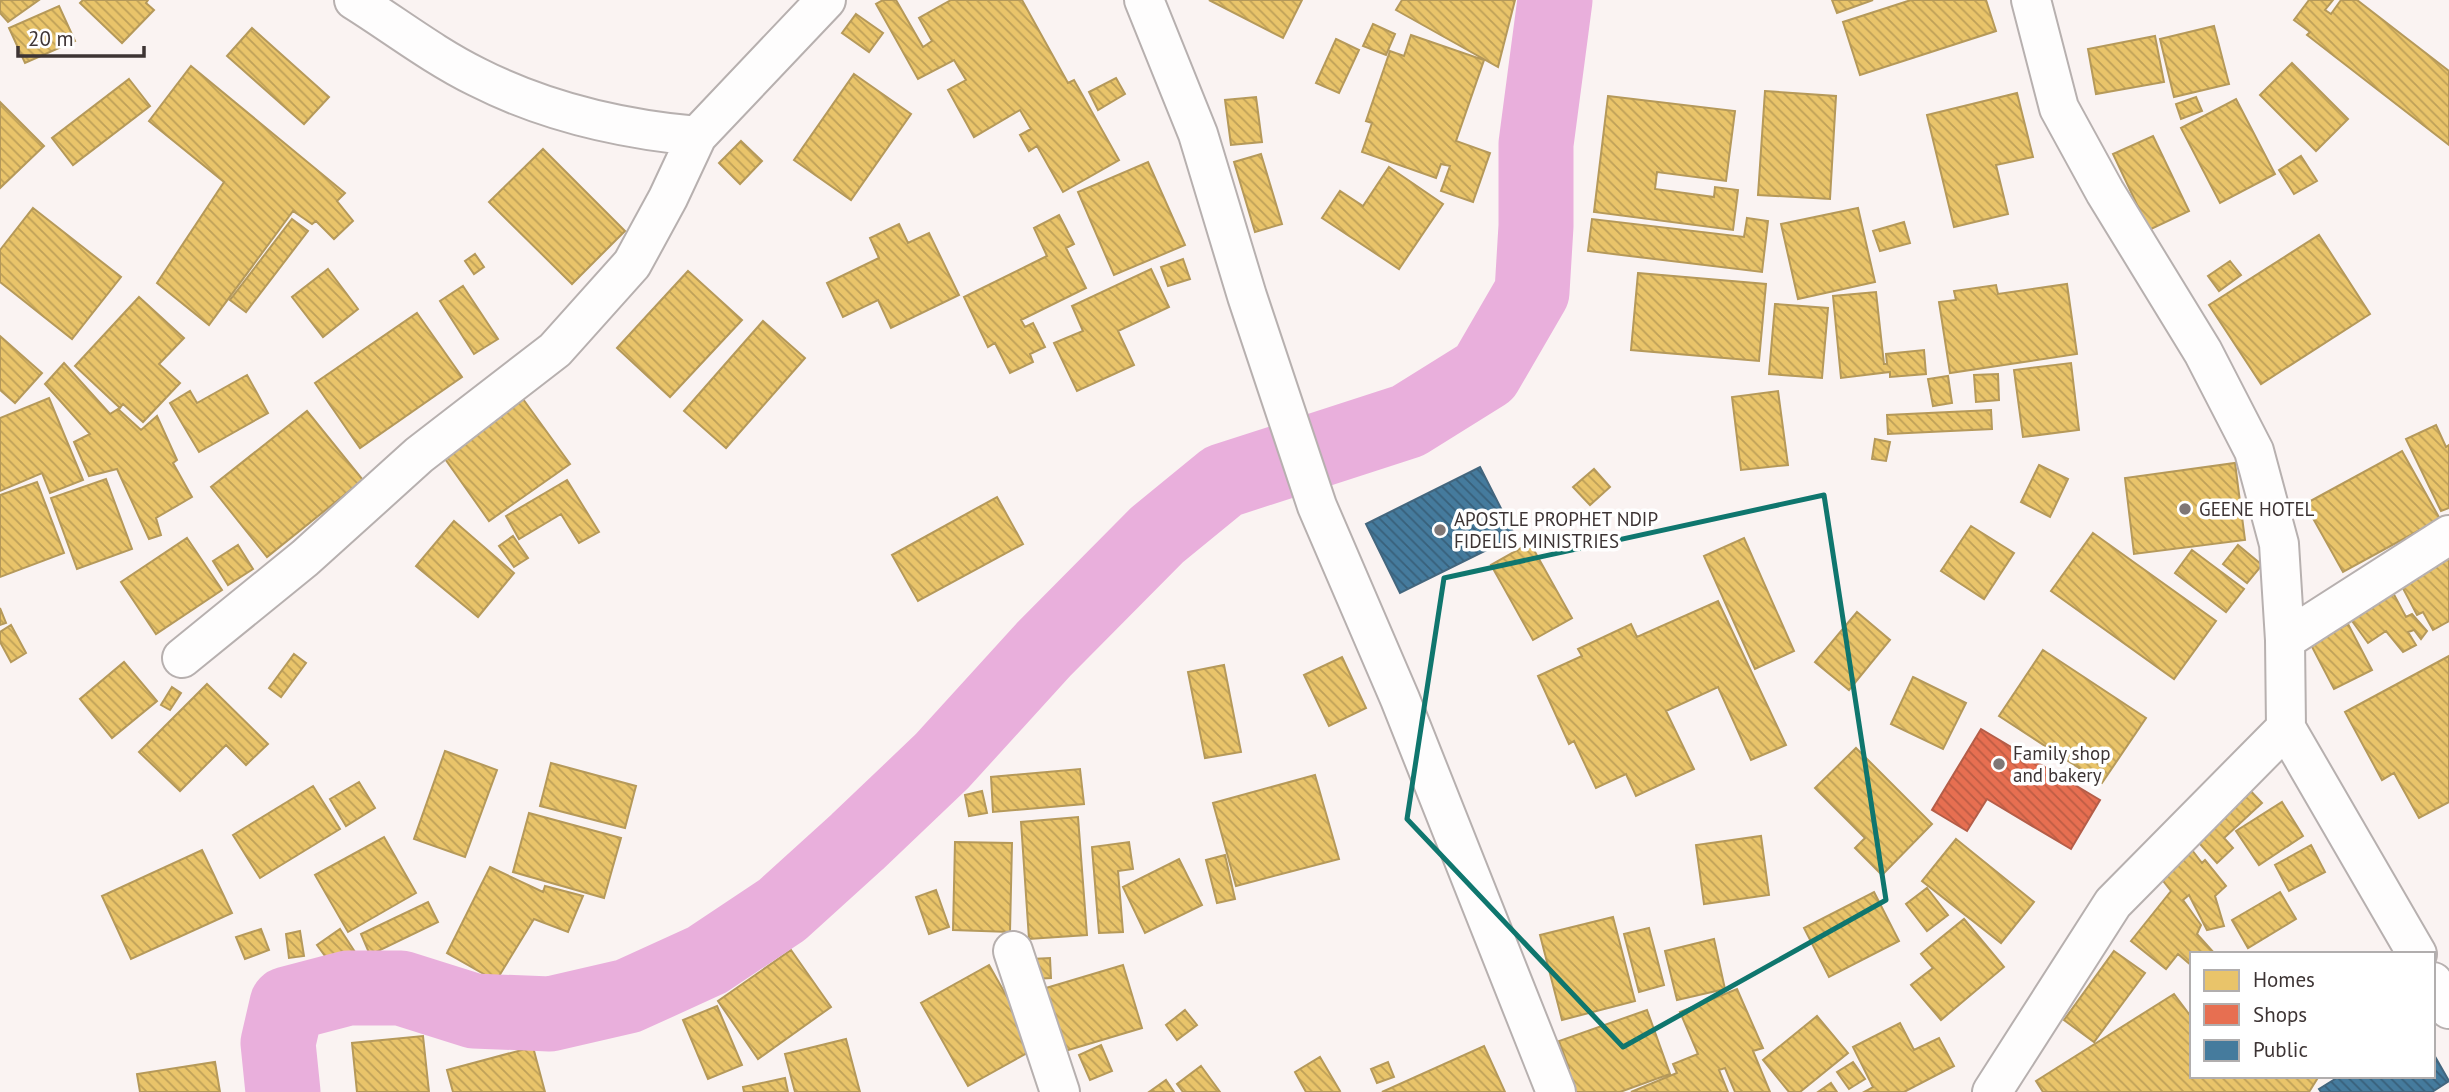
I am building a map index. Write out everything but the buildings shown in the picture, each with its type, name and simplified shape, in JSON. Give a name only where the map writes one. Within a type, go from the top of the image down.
[{"type":"street","points":[[354,0],[476,77],[574,116],[644,131],[697,136]]},
{"type":"street","points":[[182,658],[305,558],[419,455],[555,349],[632,264],[668,198],[697,136],[826,0]]},
{"type":"street","points":[[1144,0],[1198,134],[1247,296],[1317,506],[1400,699],[1556,1092]]},
{"type":"street","points":[[2031,0],[2059,108],[2105,192],[2203,352],[2254,451],[2279,544],[2285,640],[2286,728],[2416,952]]},
{"type":"street","points":[[2285,640],[2449,535]]},
{"type":"street","points":[[1992,1092],[2113,903],[2286,728]]},
{"type":"street","points":[[1013,951],[1060,1092]]},
{"type":"street","points":[[2435,985],[2449,1009]]},
{"type":"highlighted area","points":[[1824,495],[1886,900],[1623,1047],[1407,819],[1444,578]]},
{"type":"waterway","points":[[283,1092],[278,1043],[287,1004],[348,988],[401,988],[474,1011],[550,1014],[628,996],[707,960],[782,910],[857,842],[942,761],[1044,649],[1157,535],[1223,481],[1408,421],[1485,373],[1532,292],[1536,226],[1536,144],[1555,0]]},
{"type":"place","name":"GEENE HOTEL","points":[[2185,509]]},
{"type":"place","name":"APOSTLE PROPHET NDIP FIDELIS MINISTRIES","points":[[1440,530]]},
{"type":"place","name":"Family shop and bakery","points":[[1999,764]]}]
